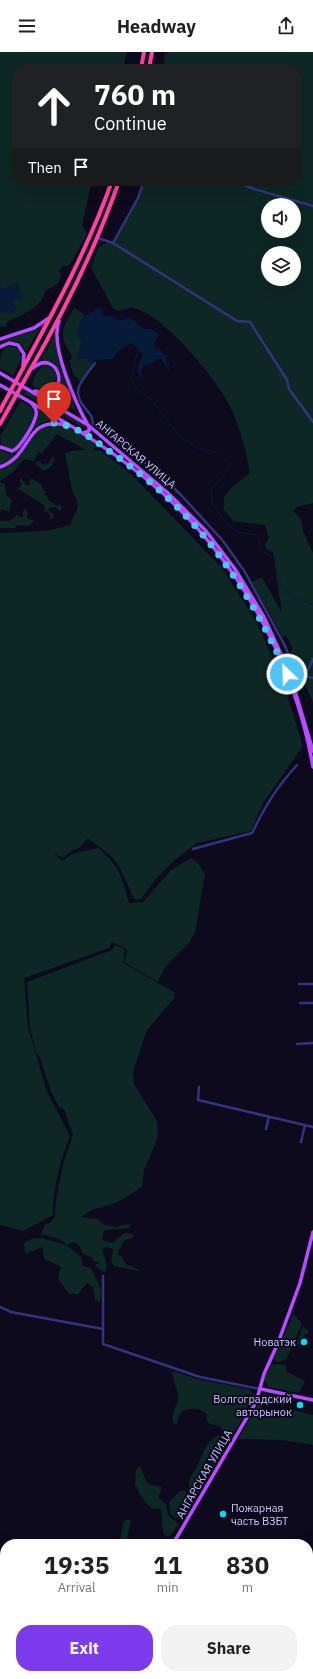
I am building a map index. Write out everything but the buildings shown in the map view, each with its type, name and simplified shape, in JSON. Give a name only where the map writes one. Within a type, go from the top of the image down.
[{"type":"highway","points":[[142,64],[144,52]]},
{"type":"highway","points":[[150,64],[152,52]]},
{"type":"highway","points":[[0,410],[54,313],[94,228],[110,186]]},
{"type":"highway","points":[[0,424],[61,316],[98,238],[117,186]]},
{"type":"main road","points":[[0,339],[34,328],[47,320],[54,313]]},
{"type":"main road","points":[[0,467],[17,457],[36,430],[44,424],[54,423],[66,425],[82,432],[89,431],[88,425],[77,406],[59,352],[56,332],[61,316]]},
{"type":"main road","points":[[0,347],[9,343],[18,345],[24,354],[23,368]]},
{"type":"main road","points":[[29,372],[37,364],[47,363],[56,368],[59,377],[57,385],[51,391],[42,392],[31,390]]},
{"type":"main road","name":"АНГАРСКАЯ УЛИЦА","points":[[1,373],[88,425],[183,506],[206,531],[235,569],[264,617],[287,667],[299,698],[313,751]]},
{"type":"main road","name":"АНГАРСКАЯ УЛИЦА","points":[[0,385],[82,432],[146,478],[180,510],[207,539],[233,574],[264,624],[287,674],[300,713],[313,767]]},
{"type":"main road","points":[[0,447],[12,451],[19,447],[36,415],[35,408],[28,401]]},
{"type":"main road","points":[[0,429],[8,408]]},
{"type":"main road","name":"АНГАРСКАЯ УЛИЦА","points":[[176,1539],[254,1406],[264,1374],[278,1343],[300,1283],[313,1232]]},
{"type":"main road","points":[[260,1389],[313,1400]]},
{"type":"street","points":[[113,243],[138,198],[142,186]]},
{"type":"street","points":[[246,186],[313,206]]},
{"type":"street","points":[[98,238],[113,243],[237,321],[250,322],[287,380],[289,389],[313,422]]},
{"type":"street","points":[[95,363],[83,378],[77,391],[79,399],[92,417],[93,424],[158,473],[181,495],[222,541],[245,572],[284,644],[297,676],[301,679],[306,676],[313,659]]},
{"type":"street","points":[[306,676],[313,678]]},
{"type":"street","points":[[193,849],[252,833],[266,804],[277,788],[297,765]]},
{"type":"street","points":[[299,984],[313,984]]},
{"type":"street","points":[[300,1003],[313,1003]]},
{"type":"street","points":[[297,1044],[313,1043]]},
{"type":"street","points":[[199,1087],[198,1100],[313,1127]]},
{"type":"street","points":[[266,1129],[269,1117]]},
{"type":"street","points":[[301,1142],[305,1125]]},
{"type":"street","points":[[102,1276],[103,1344],[200,1377],[260,1389]]},
{"type":"street","points":[[0,1308],[11,1312],[103,1329]]},
{"type":"green space","points":[[0,52],[127,52],[124,64],[12,64],[12,186],[91,186],[82,225],[87,234],[69,266],[63,266],[58,272],[62,273],[58,284],[45,291],[40,302],[31,310],[8,321],[5,327],[1,326],[0,329],[0,313],[8,311],[18,291],[16,284],[5,289],[0,286]]},
{"type":"green space","points":[[165,52],[313,52],[313,503],[297,507],[293,511],[301,519],[303,531],[313,553],[313,702],[290,652],[293,650],[286,635],[283,637],[252,582],[262,577],[282,613],[273,552],[267,550],[265,544],[269,538],[265,525],[233,521],[224,510],[224,497],[232,487],[250,473],[242,439],[230,406],[214,380],[202,365],[173,334],[159,322],[145,313],[133,308],[118,311],[113,308],[91,268],[98,248],[107,242],[113,244],[143,186],[301,186],[301,64],[164,64]]},
{"type":"green space","points":[[74,308],[84,314],[78,332],[82,342],[77,358],[87,359],[89,362],[93,360],[91,367],[80,382],[73,373],[69,361],[72,356],[63,339],[63,330]]},
{"type":"green space","points":[[40,328],[26,352],[19,342],[7,341],[0,344],[0,342]]},
{"type":"green space","points":[[55,336],[58,355],[76,411],[48,395],[55,392],[61,381],[61,374],[55,364],[49,361],[41,360]]},
{"type":"green space","points":[[9,346],[17,348],[22,357],[13,376],[0,368],[1,355]]},
{"type":"green space","points":[[48,366],[55,371],[55,382],[46,390],[36,388],[32,384],[35,375],[41,368]]},
{"type":"green space","points":[[26,390],[84,424],[85,427],[82,427],[24,394]]},
{"type":"green space","points":[[21,401],[33,409],[33,419],[20,443],[12,449],[5,448],[1,445],[0,436]]},
{"type":"green space","points":[[39,410],[59,422],[51,421],[43,423],[36,427],[30,434],[37,421]]},
{"type":"green space","points":[[59,425],[70,428],[97,444],[93,450],[101,451],[133,476],[222,568],[257,623],[283,682],[303,746],[263,803],[251,831],[197,843],[175,860],[156,879],[141,899],[135,900],[120,868],[114,859],[88,838],[79,848],[63,858],[52,852],[62,861],[72,854],[98,848],[116,867],[129,903],[143,902],[171,870],[191,858],[197,862],[205,874],[195,932],[189,943],[165,967],[158,982],[124,962],[127,949],[112,942],[109,948],[24,978],[28,1027],[47,1092],[70,1136],[58,1174],[54,1194],[53,1215],[23,1231],[0,1225],[0,533],[46,531],[70,525],[78,507],[72,490],[65,453],[86,450],[57,434],[42,453],[38,452],[34,461],[24,459],[13,472],[0,481],[0,469],[16,460],[37,431],[45,426]]},
{"type":"green space","points":[[0,449],[4,452],[13,454],[15,457],[0,465]]},
{"type":"green space","points":[[52,457],[55,458],[52,466],[44,471],[35,463],[38,461],[44,465],[46,463],[48,464]]},
{"type":"green space","points":[[21,478],[26,485],[30,485],[29,481],[31,478],[41,484],[44,491],[51,492],[45,492],[44,494],[49,498],[48,500],[57,506],[59,504],[62,506],[60,511],[55,507],[48,508],[50,512],[55,514],[53,515],[54,518],[51,519],[48,511],[42,513],[45,510],[45,506],[15,487],[19,488],[22,484],[19,481]]},
{"type":"green space","points":[[0,482],[5,484],[6,495],[12,500],[9,512],[1,509],[0,514]]},
{"type":"green space","points":[[25,508],[28,512],[27,518],[35,521],[28,526],[17,525],[15,528],[0,528],[0,521],[10,521],[17,515],[22,518]]},
{"type":"green space","points":[[115,945],[125,949],[123,963],[174,992],[175,997],[147,1030],[133,1071],[134,1084],[157,1121],[158,1137],[144,1170],[142,1187],[118,1202],[92,1210],[81,1217],[97,1219],[105,1225],[116,1227],[127,1224],[131,1225],[130,1228],[104,1230],[102,1240],[112,1243],[125,1233],[132,1234],[134,1237],[124,1241],[117,1254],[122,1257],[126,1264],[140,1270],[137,1271],[114,1266],[111,1262],[113,1250],[106,1247],[102,1250],[107,1269],[104,1272],[95,1266],[96,1264],[99,1264],[99,1262],[94,1261],[91,1257],[83,1254],[79,1245],[74,1242],[67,1245],[60,1239],[41,1234],[45,1224],[50,1223],[55,1217],[56,1199],[64,1161],[73,1135],[64,1109],[59,1107],[51,1091],[40,1058],[36,1053],[30,1027],[27,982],[112,950]]},
{"type":"green space","points":[[42,1238],[66,1245],[81,1257],[83,1266],[91,1268],[101,1289],[100,1302],[95,1300],[93,1287],[87,1283],[78,1294],[69,1294],[58,1279],[61,1267],[44,1259],[42,1247],[25,1254],[24,1243],[32,1239]]},
{"type":"green space","points":[[295,1315],[302,1324],[287,1358],[283,1361],[277,1362],[273,1359],[293,1316]]},
{"type":"green space","points":[[303,1326],[308,1331],[308,1334],[305,1334],[303,1337],[305,1339],[295,1348]]},
{"type":"green space","points":[[272,1364],[286,1365],[287,1372],[305,1381],[299,1393],[268,1387],[264,1379]]},
{"type":"green space","points":[[173,1371],[197,1379],[248,1389],[252,1392],[249,1405],[243,1418],[236,1430],[227,1440],[220,1426],[210,1424],[206,1420],[207,1414],[201,1410],[190,1409],[183,1411],[178,1418],[177,1424],[174,1423],[173,1413],[178,1396]]},
{"type":"green space","points":[[266,1396],[267,1398],[262,1408],[262,1414],[271,1416],[286,1408],[313,1415],[313,1445],[282,1440],[238,1439],[261,1399]]},
{"type":"green space","points":[[220,1435],[224,1439],[225,1449],[195,1496],[189,1489],[191,1476],[196,1469],[206,1446]]},
{"type":"green space","points":[[140,1466],[147,1483],[161,1487],[158,1497],[166,1504],[168,1515],[179,1524],[170,1536],[166,1536],[163,1533],[161,1509],[151,1508],[142,1498],[135,1484],[136,1469]]},
{"type":"green space","points":[[183,1490],[188,1494],[188,1499],[183,1505],[176,1519],[170,1513],[169,1502]]},
{"type":"green space","points":[[131,1520],[127,1539],[120,1539],[124,1521]]},
{"type":"water","points":[[18,282],[20,287],[19,291],[23,296],[20,300],[15,298],[12,302],[17,308],[14,312],[0,313],[0,286],[5,289]]},
{"type":"water","points":[[98,307],[103,309],[101,312],[104,316],[110,316],[120,321],[130,317],[144,329],[151,329],[159,334],[154,344],[156,349],[162,351],[163,355],[170,354],[166,358],[167,363],[170,364],[168,367],[170,373],[161,359],[156,359],[154,363],[143,366],[141,372],[144,380],[138,373],[138,366],[143,355],[132,343],[119,350],[113,359],[93,360],[89,362],[87,359],[83,358],[79,360],[77,358],[82,342],[78,333],[79,324],[85,316],[95,311]]},
{"type":"waterway","points":[[138,349],[131,379],[136,388],[151,400],[180,436],[197,448],[220,453],[231,466],[211,490],[212,503],[224,520]]},
{"type":"waterway","points":[[226,523],[238,532],[257,535],[263,550],[276,560],[278,576],[283,591],[299,600],[313,604]]},
{"type":"place","name":"Новатэк","points":[[304,1342]]},
{"type":"place","name":"Волгоградский авторынок","points":[[300,1405]]},
{"type":"place","name":"Пожарная часть ВЗБТ","points":[[223,1514]]},
{"type":"route","points":[[54,423],[66,425],[82,432],[119,457],[146,478],[192,522],[228,566],[243,588],[264,624],[287,674]]}]
